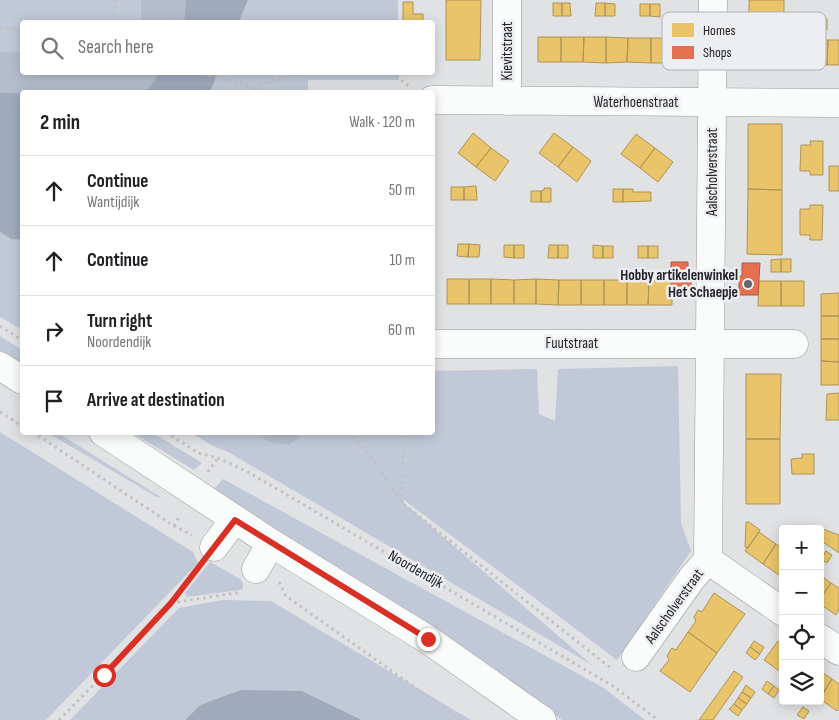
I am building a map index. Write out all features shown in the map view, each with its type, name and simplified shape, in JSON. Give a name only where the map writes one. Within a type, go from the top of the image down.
[{"type":"street","name":"Kievitstraat","points":[[506,0],[507,101]]},
{"type":"street","name":"Aalscholverstraat","points":[[626,664],[708,560],[712,70]]},
{"type":"street","name":"Waterhoenstraat","points":[[435,100],[839,103]]},
{"type":"street","name":"Fuutstraat","points":[[435,344],[711,344]]},
{"type":"street","points":[[711,344],[794,344]]},
{"type":"street","points":[[0,366],[20,379]]},
{"type":"street","points":[[108,435],[271,543],[428,639],[542,720]]},
{"type":"street","points":[[214,547],[235,520]]},
{"type":"street","points":[[260,580],[271,543]]},
{"type":"street","points":[[708,560],[779,609]]},
{"type":"street","points":[[824,641],[839,651]]},
{"type":"path","points":[[114,20],[115,0]]},
{"type":"path","points":[[0,27],[20,30]]},
{"type":"path","points":[[208,75],[244,84],[254,89],[289,75]]},
{"type":"path","points":[[394,75],[413,90]]},
{"type":"path","points":[[0,326],[20,339]]},
{"type":"path","points":[[0,412],[20,425]]},
{"type":"path","points":[[37,435],[174,526]]},
{"type":"path","name":"Noordendijk","points":[[171,435],[198,453],[218,458],[283,492],[613,686],[658,720]]},
{"type":"path","points":[[352,435],[370,456],[402,503],[626,664]]},
{"type":"path","points":[[402,503],[403,435]]},
{"type":"path","points":[[58,720],[171,603],[214,547]]},
{"type":"path","points":[[171,603],[260,580],[286,596],[461,720]]},
{"type":"shaded area","points":[[0,0],[196,0],[193,20],[20,20],[20,75],[165,75],[154,90],[20,90],[20,95],[0,95]]},
{"type":"shaded area","points":[[141,0],[186,0],[184,20],[141,20]]},
{"type":"shaded area","points":[[186,0],[248,0],[240,20],[184,20]]},
{"type":"shaded area","points":[[248,0],[398,0],[398,20],[240,20]]},
{"type":"shaded area","points":[[0,52],[20,52],[20,75],[158,75],[148,90],[20,90],[20,93],[0,93]]},
{"type":"shaded area","points":[[158,75],[217,75],[211,90],[148,90]]},
{"type":"shaded area","points":[[217,75],[399,75],[399,80],[308,80],[308,90],[211,90]]},
{"type":"shaded area","points":[[0,93],[20,93],[20,240],[11,239],[0,232]]},
{"type":"shaded area","points":[[0,232],[11,239],[20,240],[20,329],[0,317]]},
{"type":"shaded area","points":[[0,336],[20,349],[20,363],[0,350]]},
{"type":"shaded area","points":[[678,366],[681,523],[691,551],[617,660],[404,500],[404,503],[592,665],[228,452],[194,435],[257,435],[268,442],[300,437],[300,435],[435,435],[435,371],[537,369],[539,414],[555,421],[558,369]]},
{"type":"shaded area","points":[[0,432],[193,552],[198,563],[46,720],[0,720]]},
{"type":"shaded area","points":[[51,435],[61,435],[162,498],[157,497]]},
{"type":"shaded area","points":[[136,435],[156,435],[202,463],[194,470]]},
{"type":"shaded area","points":[[257,435],[300,435],[289,445],[268,442]]},
{"type":"shaded area","points":[[223,479],[604,688],[645,720],[562,720],[396,605],[214,489]]},
{"type":"shaded area","points":[[210,562],[240,579],[243,583],[243,588],[187,597],[185,593]]},
{"type":"shaded area","points":[[222,600],[271,601],[471,720],[362,720],[302,691],[200,705],[185,720],[70,720],[179,608]]},
{"type":"shaded area","points":[[241,690],[302,691],[362,720],[185,720],[200,705]]},
{"type":"building: Homes","points":[[446,0],[481,0],[480,60],[446,60]]},
{"type":"building: Homes","points":[[749,0],[784,0],[784,12],[749,12]]},
{"type":"building: Homes","points":[[403,2],[413,2],[413,14],[423,14],[423,20],[403,20]]},
{"type":"building: Homes","points":[[553,3],[562,3],[562,16],[553,16]]},
{"type":"building: Homes","points":[[562,3],[570,3],[571,16],[562,16]]},
{"type":"building: Homes","points":[[596,3],[605,3],[605,16],[595,16]]},
{"type":"building: Homes","points":[[605,3],[615,4],[615,16],[605,16]]},
{"type":"building: Homes","points":[[640,4],[650,4],[650,16],[640,16]]},
{"type":"building: Homes","points":[[650,4],[660,4],[660,17],[650,16]]},
{"type":"building: Homes","points":[[538,37],[561,37],[561,62],[538,62]]},
{"type":"building: Homes","points":[[561,37],[584,37],[583,62],[561,62]]},
{"type":"building: Homes","points":[[584,37],[606,37],[606,63],[583,62]]},
{"type":"building: Homes","points":[[606,37],[628,38],[627,62],[606,63]]},
{"type":"building: Homes","points":[[628,38],[651,38],[651,63],[627,62]]},
{"type":"building: Homes","points":[[651,38],[662,38],[662,63],[651,63]]},
{"type":"building: Homes","points":[[826,40],[828,40],[826,65]]},
{"type":"building: Homes","points":[[828,40],[839,40],[839,65],[827,65]]},
{"type":"building: Homes","points":[[748,124],[782,124],[782,190],[748,189]]},
{"type":"building: Homes","points":[[473,133],[491,148],[476,167],[458,153]]},
{"type":"building: Homes","points":[[554,133],[573,147],[558,167],[539,153]]},
{"type":"building: Homes","points":[[636,134],[655,148],[640,168],[621,154]]},
{"type":"building: Homes","points":[[810,141],[823,141],[823,175],[810,175],[810,171],[800,171],[801,145],[811,145]]},
{"type":"building: Homes","points":[[573,147],[591,161],[577,182],[558,167]]},
{"type":"building: Homes","points":[[491,148],[509,161],[495,181],[476,167]]},
{"type":"building: Homes","points":[[655,148],[673,162],[658,182],[640,168]]},
{"type":"building: Homes","points":[[829,166],[839,166],[839,191],[829,191]]},
{"type":"building: Homes","points":[[476,186],[477,200],[464,200],[464,187]]},
{"type":"building: Homes","points":[[451,187],[464,187],[464,200],[451,200]]},
{"type":"building: Homes","points":[[544,188],[551,188],[551,202],[541,202],[541,191]]},
{"type":"building: Homes","points":[[613,189],[623,189],[623,202],[613,202]]},
{"type":"building: Homes","points":[[623,189],[633,189],[633,192],[651,192],[651,201],[623,202]]},
{"type":"building: Homes","points":[[748,189],[782,190],[782,255],[747,254]]},
{"type":"building: Homes","points":[[531,191],[541,191],[541,202],[531,202]]},
{"type":"building: Homes","points":[[810,205],[823,205],[822,240],[810,240],[810,235],[800,235],[800,209],[810,209]]},
{"type":"building: Homes","points":[[458,244],[469,244],[468,257],[457,256]]},
{"type":"building: Homes","points":[[469,244],[480,245],[479,257],[468,257]]},
{"type":"building: Homes","points":[[504,245],[514,245],[514,258],[504,257]]},
{"type":"building: Homes","points":[[514,245],[524,245],[524,258],[514,258]]},
{"type":"building: Homes","points":[[549,245],[558,245],[558,258],[548,258]]},
{"type":"building: Homes","points":[[558,245],[568,245],[568,258],[558,258]]},
{"type":"building: Homes","points":[[593,245],[603,246],[603,258],[593,258]]},
{"type":"building: Homes","points":[[603,246],[613,246],[613,258],[603,258]]},
{"type":"building: Homes","points":[[638,246],[648,246],[648,258],[638,258]]},
{"type":"building: Homes","points":[[648,246],[658,246],[658,258],[648,258]]},
{"type":"building: Homes","points":[[781,259],[791,259],[791,272],[781,272]]},
{"type":"building: Homes","points":[[781,259],[781,272],[771,272],[771,260]]},
{"type":"building: Homes","points":[[447,279],[469,279],[469,304],[447,304]]},
{"type":"building: Homes","points":[[469,279],[491,279],[491,304],[469,304]]},
{"type":"building: Homes","points":[[491,279],[514,280],[514,304],[491,304]]},
{"type":"building: Homes","points":[[536,279],[536,304],[514,304],[514,280]]},
{"type":"building: Homes","points":[[536,279],[559,280],[558,305],[536,304]]},
{"type":"building: Homes","points":[[559,280],[581,280],[581,305],[558,305]]},
{"type":"building: Homes","points":[[581,280],[604,280],[604,305],[581,305]]},
{"type":"building: Homes","points":[[604,280],[627,280],[627,305],[604,305]]},
{"type":"building: Homes","points":[[627,280],[649,280],[648,305],[627,305]]},
{"type":"building: Homes","points":[[649,280],[672,281],[672,305],[648,305]]},
{"type":"building: Homes","points":[[759,281],[781,281],[781,306],[758,306]]},
{"type":"building: Homes","points":[[781,281],[804,281],[804,306],[781,306]]},
{"type":"building: Homes","points":[[839,293],[839,316],[821,316],[821,294]]},
{"type":"building: Homes","points":[[821,316],[839,316],[839,339],[821,339]]},
{"type":"building: Homes","points":[[821,339],[839,339],[839,362],[821,361]]},
{"type":"building: Homes","points":[[821,361],[839,362],[839,385],[821,385]]},
{"type":"building: Homes","points":[[746,374],[781,374],[780,439],[746,439]]},
{"type":"building: Homes","points":[[839,393],[839,420],[826,420],[827,394]]},
{"type":"building: Homes","points":[[746,439],[780,439],[780,504],[746,504]]},
{"type":"building: Homes","points":[[802,454],[814,454],[814,474],[792,474],[791,459],[802,458]]},
{"type":"building: Homes","points":[[746,522],[760,530],[748,548],[745,547]]},
{"type":"building: Homes","points":[[824,529],[839,535],[839,553],[824,543]]},
{"type":"building: Homes","points":[[759,532],[776,544],[763,564],[745,551]]},
{"type":"building: Homes","points":[[776,544],[779,546],[779,575],[763,564]]},
{"type":"building: Homes","points":[[826,551],[832,555],[827,563],[824,561]]},
{"type":"building: Homes","points":[[824,578],[831,583],[824,593]]},
{"type":"building: Homes","points":[[831,583],[839,588],[839,609],[836,615],[824,607],[824,593]]},
{"type":"building: Homes","points":[[714,593],[745,614],[717,653],[688,632],[696,621],[694,617],[698,610],[702,612]]},
{"type":"building: Homes","points":[[688,632],[717,653],[690,692],[660,671],[669,660],[667,656],[671,649],[676,650]]},
{"type":"building: Homes","points":[[754,641],[764,647],[760,654],[750,647]]},
{"type":"building: Homes","points":[[778,641],[779,671],[764,660]]},
{"type":"building: Homes","points":[[750,647],[760,654],[755,660],[746,653]]},
{"type":"building: Homes","points":[[734,671],[743,677],[713,720],[699,720]]},
{"type":"building: Homes","points":[[824,674],[832,679],[824,691]]},
{"type":"building: Homes","points":[[832,679],[839,684],[839,709],[837,711],[824,702],[824,692]]},
{"type":"building: Homes","points":[[767,681],[774,686],[768,694],[762,689]]},
{"type":"building: Homes","points":[[746,685],[755,692],[751,698],[742,692]]},
{"type":"building: Homes","points":[[774,686],[779,690],[774,698],[768,694]]},
{"type":"building: Homes","points":[[742,692],[751,698],[747,704],[738,698]]},
{"type":"building: Homes","points":[[738,698],[747,704],[742,710],[734,704]]},
{"type":"building: Homes","points":[[734,704],[742,710],[738,716],[729,709]]},
{"type":"building: Homes","points":[[803,707],[809,711],[804,719],[797,715]]},
{"type":"building: Shops","points":[[671,262],[688,262],[688,276],[691,276],[691,295],[671,294]]},
{"type":"building: Shops","points":[[742,263],[760,263],[758,295],[739,295],[739,276],[742,276]]},
{"type":"place","name":"Hobby artikelenwinkel Het Schaepje","points":[[748,284]]},
{"type":"route","points":[[104,675],[171,603],[235,520],[428,639]]}]
